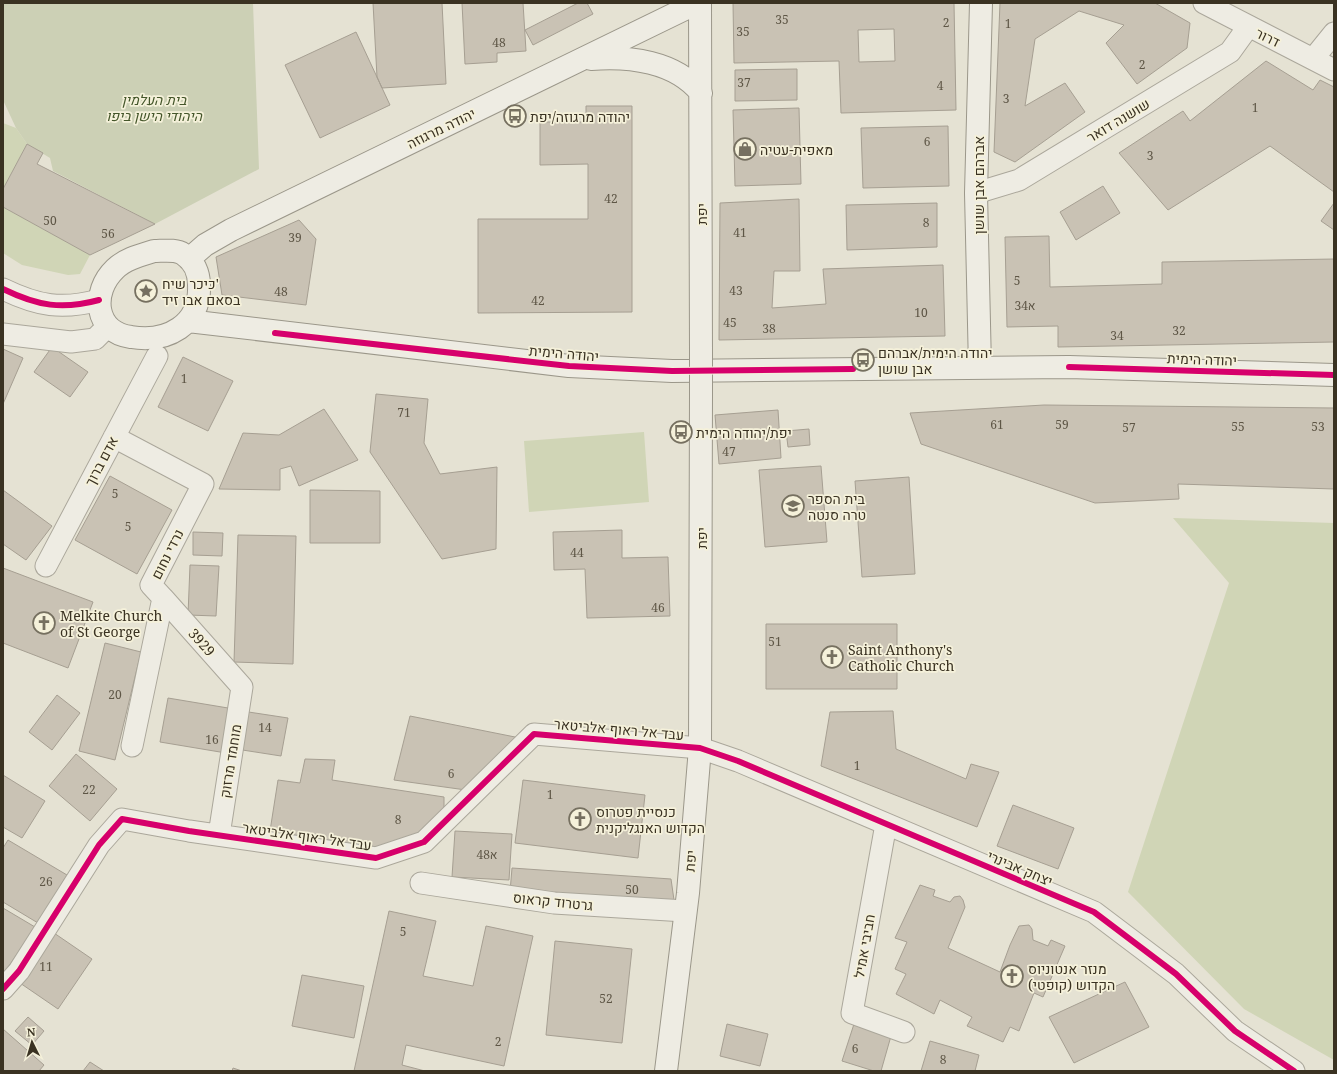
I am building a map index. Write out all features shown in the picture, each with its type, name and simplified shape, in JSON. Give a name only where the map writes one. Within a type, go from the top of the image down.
[{"type":"street","name":"יהודה מרגוזה","points":[[189,259],[205,245],[231,230],[697,3]]},
{"type":"street","name":"יפת","points":[[666,1071],[685,911],[700,748],[700,3]]},
{"type":"street","name":"אברהם אבן שושן","points":[[980,367],[976,193],[981,3]]},
{"type":"street","name":"דרור","points":[[1204,3],[1334,70]]},
{"type":"street","name":"שושנה דואר","points":[[976,193],[1019,180],[1230,52],[1248,27]]},
{"type":"street","points":[[1313,59],[1334,33]]},
{"type":"street","points":[[582,60],[609,58],[630,59],[650,63],[682,76],[692,82],[701,93]]},
{"type":"street","points":[[154,251],[168,251],[182,254],[189,259],[193,263],[199,277],[200,292],[197,307],[188,321],[179,329],[164,336],[153,338],[125,336],[115,333],[107,327],[100,313],[99,300],[102,287],[107,277],[124,262],[154,251]]},
{"type":"street","points":[[3,289],[26,301],[59,306],[82,305],[99,300]]},
{"type":"street","name":"יהודה הימית","points":[[188,321],[569,366],[672,371],[1069,367],[1334,375]]},
{"type":"street","points":[[3,334],[71,342],[95,339],[107,327]]},
{"type":"street","name":"אדם ברוך","points":[[46,566],[157,356]]},
{"type":"street","name":"נרדי נחום","points":[[114,437],[203,484],[151,584],[163,598],[132,746]]},
{"type":"street","name":"3929","points":[[163,598],[242,687]]},
{"type":"street","name":"מוחמד מרזוק","points":[[218,835],[242,687]]},
{"type":"street","name":"עבד אל ראוף אלביטאר","points":[[3,989],[19,971],[99,846],[122,819],[218,835],[376,858],[424,842],[534,734],[700,748]]},
{"type":"street","name":"יצחק אבינרי","points":[[700,748],[738,761],[1094,912],[1176,974],[1235,1031],[1294,1071]]},
{"type":"street","name":"חביבי אמיל","points":[[886,824],[852,1013],[904,1032]]},
{"type":"street","name":"גרטרוד קראוס","points":[[421,883],[554,903],[685,911]]},
{"type":"green space","name":"בית העלמין היהודי הישן ביפו","points":[[3,3],[253,3],[259,169],[155,224],[53,171],[50,158],[27,144],[16,128],[3,100]]},
{"type":"green space","points":[[3,123],[16,128],[27,144],[3,189]]},
{"type":"green space","points":[[3,207],[90,255],[80,274],[68,275],[22,265],[3,253]]},
{"type":"green space","points":[[644,432],[649,502],[529,512],[524,441]]},
{"type":"green space","points":[[1173,518],[1334,523],[1334,1060],[1244,1009],[1128,892],[1229,583]]},
{"type":"building","points":[[373,3],[442,3],[446,84],[382,88],[377,77]]},
{"type":"building","points":[[462,3],[523,3],[526,51],[497,53],[497,62],[465,64]]},
{"type":"building","points":[[578,3],[587,3],[593,14],[533,45],[525,30]]},
{"type":"building","points":[[733,3],[954,3],[956,110],[841,113],[839,61],[734,63]],"holes":[[[894,29],[895,61],[859,62],[858,30]]]},
{"type":"building","points":[[1000,3],[1155,3],[1190,23],[1187,48],[1137,84],[1106,43],[1124,25],[1079,11],[1035,39],[1025,106],[1065,83],[1085,112],[1015,162],[994,152]]},
{"type":"building","points":[[356,32],[390,105],[320,138],[285,65]]},
{"type":"building","points":[[1266,61],[1313,90],[1320,80],[1334,87],[1334,192],[1270,146],[1168,210],[1119,153],[1183,111],[1190,121]]},
{"type":"building","points":[[797,69],[797,100],[735,101],[735,70]]},
{"type":"building","points":[[586,106],[632,106],[632,312],[478,313],[478,219],[588,219],[588,164],[540,165],[540,122],[586,122]]},
{"type":"building","points":[[799,108],[801,184],[735,186],[733,110]]},
{"type":"building","points":[[948,126],[949,186],[863,188],[861,128]]},
{"type":"building","points":[[27,144],[43,153],[37,164],[155,224],[90,255],[3,207],[3,189]]},
{"type":"building","points":[[1103,186],[1120,213],[1076,240],[1060,212]]},
{"type":"building","points":[[799,199],[800,271],[774,271],[772,308],[826,304],[823,269],[943,265],[945,336],[719,340],[720,203]]},
{"type":"building","points":[[937,203],[937,247],[847,250],[846,205]]},
{"type":"building","points":[[1334,203],[1334,230],[1321,221]]},
{"type":"building","points":[[299,220],[316,239],[306,305],[222,295],[216,257]]},
{"type":"building","points":[[1049,236],[1050,287],[1162,284],[1162,262],[1334,259],[1334,342],[1058,347],[1058,326],[1007,327],[1005,237]]},
{"type":"building","points":[[52,347],[88,372],[70,397],[34,372]]},
{"type":"building","points":[[3,349],[23,358],[3,404]]},
{"type":"building","points":[[183,357],[233,381],[208,431],[158,407]]},
{"type":"building","points":[[376,394],[428,399],[424,443],[440,474],[497,467],[496,549],[442,559],[370,452]]},
{"type":"building","points":[[1044,405],[1334,408],[1334,489],[1178,484],[1179,499],[1095,503],[921,444],[910,413]]},
{"type":"building","points":[[324,409],[358,460],[299,486],[291,466],[280,469],[280,490],[219,489],[243,433],[279,435]]},
{"type":"building","points":[[778,410],[781,458],[719,464],[715,415]]},
{"type":"building","points":[[809,429],[810,445],[788,447],[786,431]]},
{"type":"building","name":"בית הספר טרה סנטה","points":[[821,466],[827,542],[765,547],[759,470]]},
{"type":"building","points":[[110,476],[172,510],[137,574],[75,540]]},
{"type":"building","points":[[909,477],[915,574],[862,577],[855,481]]},
{"type":"building","points":[[3,490],[52,526],[26,560],[3,544]]},
{"type":"building","points":[[310,490],[380,491],[380,543],[310,543]]},
{"type":"building","points":[[622,530],[622,558],[668,557],[670,616],[587,618],[585,569],[554,570],[553,532]]},
{"type":"building","points":[[193,532],[223,533],[222,556],[193,555]]},
{"type":"building","points":[[238,535],[296,536],[293,664],[234,662]]},
{"type":"building","points":[[190,565],[219,566],[216,616],[188,615]]},
{"type":"building","name":"Melkite Church of St George","points":[[3,568],[93,602],[68,668],[3,643]]},
{"type":"building","name":"Saint Anthony's Catholic Church","points":[[766,624],[897,624],[897,689],[766,689]]},
{"type":"building","points":[[105,643],[141,652],[115,760],[79,751]]},
{"type":"building","points":[[57,695],[80,713],[52,750],[29,732]]},
{"type":"building","points":[[168,698],[234,709],[226,753],[160,742]]},
{"type":"building","points":[[242,711],[288,718],[281,756],[236,749]]},
{"type":"building","points":[[893,711],[896,749],[966,779],[971,764],[999,772],[977,827],[821,766],[830,712]]},
{"type":"building","points":[[410,716],[520,738],[466,790],[394,780]]},
{"type":"building","points":[[76,754],[117,789],[90,821],[49,786]]},
{"type":"building","points":[[305,759],[335,760],[332,780],[444,797],[444,812],[415,836],[375,848],[270,831],[278,780],[300,783]]},
{"type":"building","points":[[3,775],[45,801],[22,838],[3,827]]},
{"type":"building","name":"כנסיית פטרוס הקדוש האנגליקנית","points":[[523,780],[645,795],[638,858],[515,843]]},
{"type":"building","points":[[1013,805],[1074,828],[1058,869],[997,846]]},
{"type":"building","points":[[455,831],[512,834],[509,880],[452,877]]},
{"type":"building","points":[[8,840],[67,875],[38,923],[3,902],[3,848]]},
{"type":"building","points":[[512,868],[671,879],[675,907],[510,892]]},
{"type":"building","points":[[920,885],[935,890],[933,896],[950,902],[954,897],[960,896],[963,900],[965,907],[948,948],[1000,972],[1019,926],[1029,925],[1032,929],[1033,940],[1048,946],[1051,940],[1065,946],[1043,997],[1034,993],[1019,1031],[1010,1027],[1003,1042],[967,1026],[972,1017],[940,1000],[934,1014],[896,994],[906,974],[895,969],[907,942],[895,938]]},
{"type":"building","points":[[3,908],[35,927],[3,975]]},
{"type":"building","points":[[389,911],[436,921],[423,976],[473,986],[486,926],[533,936],[504,1066],[406,1045],[402,1065],[425,1071],[354,1071]]},
{"type":"building","points":[[54,933],[92,959],[58,1009],[20,983]]},
{"type":"building","points":[[555,941],[632,949],[622,1043],[546,1035]]},
{"type":"building","points":[[302,975],[364,986],[354,1038],[292,1026]]},
{"type":"building","points":[[1125,982],[1149,1027],[1074,1063],[1049,1017]]},
{"type":"building","points":[[28,1017],[44,1031],[32,1045],[15,1031]]},
{"type":"building","points":[[727,1024],[768,1034],[760,1066],[720,1056]]},
{"type":"building","points":[[854,1024],[891,1036],[881,1071],[874,1071],[842,1061]]},
{"type":"building","points":[[3,1029],[44,1065],[39,1071],[3,1071]]},
{"type":"building","points":[[930,1041],[979,1055],[975,1071],[921,1071]]},
{"type":"building","points":[[90,1062],[104,1071],[83,1071]]},
{"type":"building","points":[[233,1068],[242,1071],[232,1071]]},
{"type":"cycle path","points":[[3,289],[39,303],[50,305],[73,305],[99,300]]},
{"type":"cycle path","points":[[275,333],[569,366],[672,371],[853,369]]},
{"type":"cycle path","points":[[1069,367],[1334,375]]},
{"type":"cycle path","points":[[3,989],[19,971],[99,845],[122,819],[189,831],[376,858],[424,842],[534,734],[700,748],[738,761],[1094,912],[1176,974],[1235,1031],[1294,1071]]},
{"type":"place","name":"יהודה מרגוזה/יפת","points":[[515,116]]},
{"type":"place","name":"מאפית-עטיה","points":[[745,149]]},
{"type":"place","name":"כיכר שיח' בסאם אבו זיד","points":[[146,291]]},
{"type":"place","name":"יהודה הימית/אברהם אבן שושן","points":[[863,360]]},
{"type":"place","name":"יפת/יהודה הימית","points":[[681,432]]},
{"type":"place","name":"בית הספר טרה סנטה","points":[[793,506]]},
{"type":"place","name":"Melkite Church of St George","points":[[44,623]]},
{"type":"place","name":"Saint Anthony's Catholic Church","points":[[832,657]]},
{"type":"place","name":"כנסיית פטרוס הקדוש האנגליקנית","points":[[580,819]]},
{"type":"place","name":"מנזר אנטוניוס הקדוש (קופטי)","points":[[1012,976]]}]
